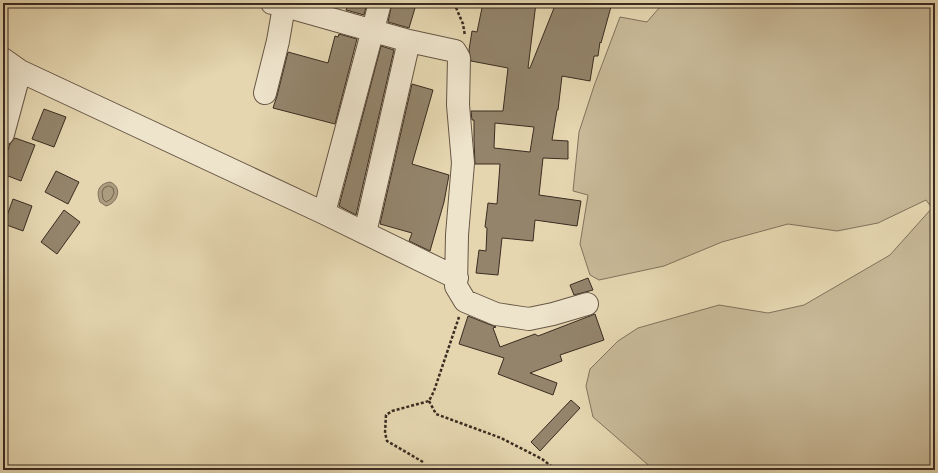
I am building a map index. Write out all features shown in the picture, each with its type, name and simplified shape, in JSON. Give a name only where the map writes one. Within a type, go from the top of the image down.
[{"type":"street","points":[[324,213],[380,3]]},
{"type":"street","points":[[275,4],[409,41],[455,51],[459,58],[458,105],[463,163],[457,235],[456,286],[465,301],[496,314],[529,319],[587,304]]},
{"type":"street","points":[[265,93],[278,41],[283,12],[275,4]]},
{"type":"street","points":[[365,233],[409,41]]},
{"type":"street","points":[[3,134],[12,65],[324,213],[457,278]]},
{"type":"path","points":[[454,3],[463,24],[465,39],[459,58]]},
{"type":"path","points":[[423,462],[387,441],[385,434],[386,415],[392,411],[429,401],[434,391],[465,301]]},
{"type":"path","points":[[429,401],[436,414],[501,438],[542,459],[556,470]]},
{"type":"shaded area","points":[[667,3],[935,3],[935,470],[654,470],[593,417],[586,386],[590,369],[618,341],[638,328],[719,305],[768,313],[804,305],[890,255],[932,208],[926,200],[878,223],[837,231],[788,224],[722,242],[664,266],[599,280],[590,275],[580,244],[588,195],[573,191],[579,132],[594,86],[620,17],[647,22],[659,8]]},
{"type":"water","points":[[110,182],[117,187],[118,191],[114,202],[106,206],[100,202],[98,192],[103,185]]},
{"type":"building","points":[[348,3],[367,3],[364,15],[346,10]]},
{"type":"building","points":[[392,3],[398,3],[415,8],[409,28],[388,22]]},
{"type":"building","points":[[483,3],[536,3],[528,68],[530,68],[556,3],[612,3],[601,43],[600,42],[598,56],[594,56],[590,81],[562,76],[558,110],[552,140],[568,141],[568,159],[543,158],[539,195],[581,201],[577,226],[535,220],[533,241],[502,238],[498,275],[476,273],[479,250],[486,251],[487,228],[485,227],[488,203],[497,204],[500,164],[475,164],[474,120],[472,120],[471,111],[503,111],[508,68],[471,61],[469,50],[472,31],[477,32]],"holes":[[[495,123],[534,127],[530,152],[494,148]]]},
{"type":"building","points":[[339,34],[357,39],[335,124],[273,108],[288,52],[328,63],[335,36],[338,37]]},
{"type":"building","points":[[381,46],[394,50],[356,215],[339,206]]},
{"type":"building","points":[[412,84],[433,90],[412,164],[449,175],[444,202],[430,251],[409,241],[412,233],[380,224]]},
{"type":"building","points":[[44,109],[66,117],[54,147],[32,139]]},
{"type":"building","points":[[15,138],[35,145],[21,181],[3,174],[3,163],[10,144]]},
{"type":"building","points":[[56,171],[79,182],[68,204],[45,192]]},
{"type":"building","points":[[13,199],[32,206],[23,231],[4,224]]},
{"type":"building","points":[[64,210],[80,222],[57,254],[41,242]]},
{"type":"building","points":[[588,278],[593,290],[574,295],[570,285]]},
{"type":"building","points":[[595,314],[604,340],[560,355],[562,361],[530,373],[557,383],[553,395],[498,374],[504,358],[459,344],[468,316],[496,327],[493,328],[500,347],[535,334],[538,336]]},
{"type":"building","points":[[571,400],[580,408],[540,451],[531,442]]}]
